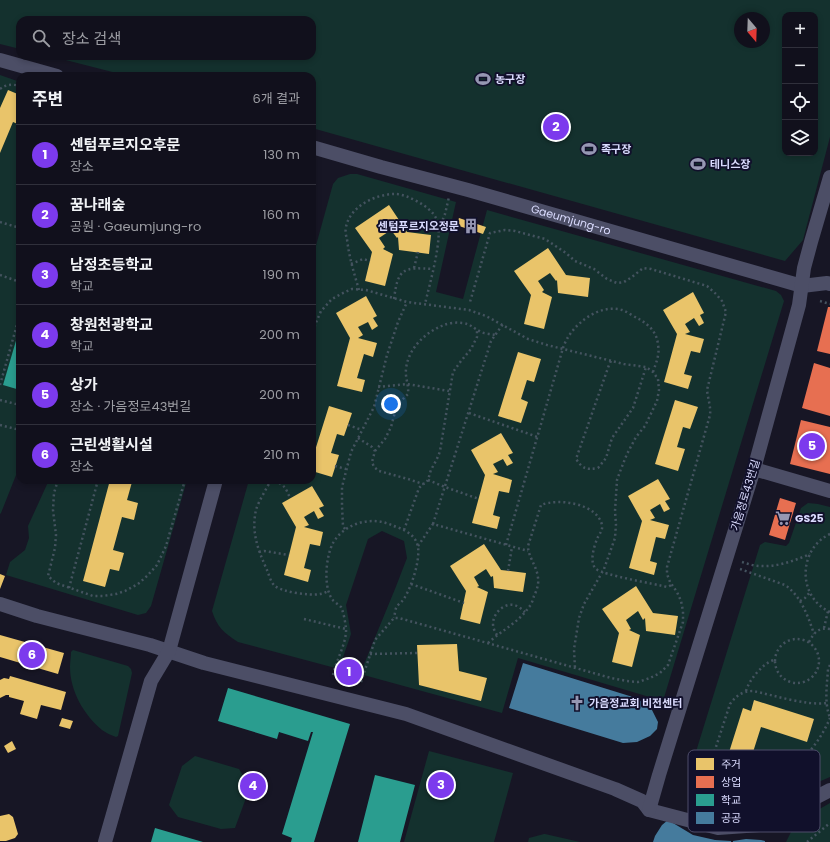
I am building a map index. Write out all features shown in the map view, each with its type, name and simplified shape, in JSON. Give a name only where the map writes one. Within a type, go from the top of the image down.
[{"type":"street","points":[[0,60],[43,72]]},
{"type":"street","name":"Gaeumjung-ro","points":[[316,148],[468,190],[802,286],[826,283],[830,284]]},
{"type":"street","name":"가음정로43번길","points":[[649,810],[754,469],[800,305],[804,268],[830,177]]},
{"type":"street","points":[[754,469],[830,491]]},
{"type":"street","points":[[105,842],[151,681],[169,651],[215,484]]},
{"type":"street","points":[[0,604],[37,616],[150,645],[204,663],[406,714],[615,789],[642,801],[649,810],[688,820]]},
{"type":"street","points":[[820,795],[830,790]]},
{"type":"path","points":[[0,89],[6,85],[16,85]]},
{"type":"path","points":[[359,290],[347,244],[346,228],[350,217],[361,204],[378,196],[396,194],[406,196],[427,207],[437,218],[439,244],[425,304]]},
{"type":"path","points":[[439,230],[450,195]]},
{"type":"path","points":[[0,222],[16,227]]},
{"type":"path","points":[[394,618],[399,618],[575,668],[627,681],[638,682],[660,673],[668,665],[683,622],[681,601],[670,582],[667,574],[667,567],[710,416],[707,390],[726,312],[722,300],[707,286],[651,269],[643,268],[624,282],[617,283],[607,280],[594,269],[575,261],[545,239],[515,231],[505,230],[490,233],[470,302]]},
{"type":"path","points":[[414,268],[418,252]]},
{"type":"path","points":[[351,264],[363,259],[370,261]]},
{"type":"path","points":[[394,299],[397,280],[401,273],[409,268],[418,267],[433,269]]},
{"type":"path","points":[[0,275],[16,281]]},
{"type":"path","points":[[316,322],[321,311],[332,299],[352,290],[366,290],[407,302],[469,310],[503,324],[528,339],[611,361],[646,367],[653,372],[658,379],[659,390],[657,401],[645,426],[636,437],[621,469],[618,480],[615,511],[615,538],[602,572],[584,604],[579,618],[574,649],[575,668]]},
{"type":"path","points":[[820,301],[830,304]]},
{"type":"path","points":[[345,529],[343,526],[342,486],[346,469],[351,452],[374,407],[382,370],[391,341],[407,302]]},
{"type":"path","points":[[506,545],[565,341],[571,332],[582,321],[594,314],[609,309],[623,310],[648,324],[656,335],[659,346],[658,357],[653,372]]},
{"type":"path","points":[[423,484],[379,471],[374,467],[372,462],[375,451],[385,439],[391,427],[397,404],[408,394],[406,370],[408,359],[415,346],[426,335],[451,323],[460,322],[469,324],[481,332],[496,335]]},
{"type":"path","points":[[418,546],[433,524],[491,341],[503,324]]},
{"type":"path","points":[[0,385],[16,328]]},
{"type":"path","points":[[404,530],[419,488],[428,480],[437,460],[440,451],[453,372],[471,349],[477,337],[476,329]]},
{"type":"path","points":[[611,361],[576,459],[581,466],[588,469],[598,468],[606,458],[612,438],[633,408],[646,367]]},
{"type":"path","points":[[378,387],[407,384],[449,391]]},
{"type":"path","points":[[0,400],[16,404]]},
{"type":"path","points":[[468,413],[537,437]]},
{"type":"path","points":[[0,425],[16,429]]},
{"type":"path","points":[[348,425],[362,430]]},
{"type":"path","points":[[358,438],[372,447],[375,451]]},
{"type":"path","points":[[335,466],[346,469]]},
{"type":"path","points":[[428,480],[479,499]]},
{"type":"path","points":[[57,484],[54,493],[53,510],[56,535],[55,548],[48,576],[56,583],[93,596],[116,594],[125,591],[138,584],[157,565],[166,546],[184,484]]},
{"type":"path","points":[[69,588],[97,484]]},
{"type":"path","points":[[269,484],[256,509],[254,520],[257,546],[274,586],[297,594],[320,594],[329,591]]},
{"type":"path","points":[[283,484],[290,498]]},
{"type":"path","points":[[488,643],[525,612],[530,606],[537,590],[538,578],[533,561],[528,551],[528,546],[541,505],[548,502],[578,504],[598,516],[602,525],[601,534],[596,543],[593,557],[594,566],[597,569],[610,574],[667,586],[672,585]]},
{"type":"path","points":[[333,675],[346,637],[346,629],[341,608],[332,599],[327,584],[328,555],[333,542],[348,527],[360,522],[385,522],[407,531],[415,539],[418,546],[418,558],[411,584],[404,599],[396,607],[394,618],[375,640],[360,682]]},
{"type":"path","points":[[433,524],[438,524],[528,551]]},
{"type":"path","points":[[824,628],[829,611],[814,600],[807,587],[805,573],[807,559],[814,546],[825,536],[830,534]]},
{"type":"path","points":[[508,571],[512,547]]},
{"type":"path","points":[[259,552],[264,551],[289,555]]},
{"type":"path","points":[[742,562],[759,566],[769,566],[782,564],[810,554]]},
{"type":"path","points":[[740,570],[785,585],[791,589],[800,600],[814,634]]},
{"type":"path","points":[[411,584],[464,603]]},
{"type":"path","points":[[800,600],[805,598],[810,592]]},
{"type":"path","points":[[497,635],[493,625],[494,617],[499,610],[507,605],[515,605],[525,612]]},
{"type":"path","points":[[304,619],[346,629]]},
{"type":"path","points":[[809,642],[817,630],[824,628],[830,629]]},
{"type":"path","points":[[797,639],[809,642],[816,649],[819,656],[817,671],[812,677],[806,682],[792,683],[779,676],[774,660],[778,648],[783,643],[790,640],[797,639]]},
{"type":"path","points":[[370,654],[417,654]]},
{"type":"path","points":[[746,692],[750,681],[761,669],[774,660]]},
{"type":"path","points":[[810,750],[826,727],[830,718],[826,703],[828,669],[830,665]]},
{"type":"path","points":[[715,750],[730,704],[741,693],[753,691],[797,701],[826,703]]},
{"type":"path","points":[[820,831],[830,823]]},
{"type":"path","points":[[807,842],[819,832]]},
{"type":"green space","points":[[0,0],[830,0],[830,137],[803,240],[785,261],[316,129],[316,72],[112,72],[66,60],[316,60],[316,16],[16,16],[16,48],[0,44]]},
{"type":"green space","points":[[0,75],[16,81],[16,475],[0,514]]},
{"type":"green space","points":[[350,174],[357,174],[456,202],[436,292],[463,299],[487,210],[776,291],[781,295],[784,301],[663,701],[518,658],[502,713],[360,674],[407,558],[404,541],[382,531],[368,539],[346,605],[351,634],[339,669],[238,642],[229,636],[216,621],[212,611],[248,484],[316,484],[316,246],[333,184],[338,178]]},
{"type":"green space","points":[[47,484],[186,484],[151,606],[146,613],[138,615],[6,575],[10,562],[25,550],[29,538],[28,526]]},
{"type":"green space","points":[[808,503],[830,507],[830,777],[820,781],[820,750],[697,750],[760,545],[765,542],[786,546],[789,543],[801,508]]},
{"type":"green space","points":[[73,650],[128,666],[131,669],[132,673],[118,736],[116,737],[107,733],[95,724],[79,702],[72,685],[70,667],[71,652]]},
{"type":"green space","points":[[429,751],[513,773],[494,842],[404,842]]},
{"type":"green space","points":[[195,756],[239,769],[250,787],[235,828],[221,829],[178,817],[169,805],[182,766]]},
{"type":"green space","points":[[830,803],[830,842],[786,842],[791,832],[820,832],[820,809]]},
{"type":"green space","points":[[544,834],[580,842],[528,842],[529,838]]},
{"type":"building: 주거","points":[[8,90],[16,93],[16,123],[13,122],[0,153],[0,108]]},
{"type":"building: 주거","points":[[389,205],[407,232],[431,235],[429,254],[399,250],[398,237],[397,238],[391,230],[379,238],[385,247],[383,249],[393,254],[385,286],[365,281],[372,252],[355,228]]},
{"type":"building: 주거","name":"센텀푸르지오정문","points":[[459,218],[486,227],[483,234],[456,225]]},
{"type":"building: 주거","points":[[548,248],[566,275],[590,278],[588,297],[558,293],[557,280],[556,281],[550,273],[538,281],[544,290],[542,292],[552,297],[544,329],[524,324],[531,295],[514,271]]},
{"type":"building: 주거","points":[[693,292],[704,313],[700,315],[704,323],[699,326],[694,318],[685,324],[690,332],[685,334],[704,339],[700,353],[691,351],[684,374],[692,376],[688,389],[664,382],[677,334],[663,310]]},
{"type":"building: 주거","points":[[366,296],[377,316],[373,318],[378,326],[372,330],[368,322],[358,327],[363,335],[358,338],[377,343],[373,357],[364,354],[357,378],[365,380],[362,392],[337,386],[350,338],[336,313]]},
{"type":"building: 주거","points":[[518,352],[541,359],[534,382],[527,380],[521,399],[528,402],[521,423],[498,416]]},
{"type":"building: 주거","points":[[675,400],[698,407],[690,429],[683,427],[677,447],[685,449],[678,471],[655,464]]},
{"type":"building: 주거","points":[[329,406],[352,413],[344,436],[337,434],[331,453],[339,455],[332,477],[316,472],[316,447]]},
{"type":"building: 주거","points":[[501,433],[513,453],[508,455],[513,463],[507,466],[503,459],[493,464],[498,472],[493,474],[512,480],[509,493],[499,491],[493,515],[500,517],[497,529],[472,523],[485,475],[471,450]]},
{"type":"building: 주거","points":[[658,479],[670,499],[665,501],[670,509],[664,512],[660,504],[650,510],[655,518],[650,520],[669,525],[665,539],[656,537],[650,561],[657,563],[654,575],[629,568],[642,521],[628,496]]},
{"type":"building: 주거","points":[[109,484],[131,484],[127,500],[138,503],[134,520],[122,517],[113,550],[124,553],[119,571],[110,569],[105,587],[83,581]]},
{"type":"building: 주거","points":[[312,486],[324,506],[319,508],[324,516],[318,519],[314,511],[304,517],[309,525],[304,527],[323,532],[320,546],[310,544],[304,568],[311,570],[308,582],[284,575],[296,527],[282,503]]},
{"type":"building: 주거","points":[[484,544],[501,570],[526,573],[523,592],[494,588],[493,576],[491,577],[486,569],[474,577],[479,586],[477,587],[488,592],[480,624],[460,619],[466,591],[450,566]]},
{"type":"building: 주거","points":[[0,574],[5,576],[0,589]]},
{"type":"building: 주거","points":[[636,586],[653,613],[678,616],[675,635],[646,631],[645,618],[643,620],[638,611],[626,620],[631,629],[629,630],[640,635],[632,667],[612,662],[619,633],[602,609]]},
{"type":"building: 주거","points":[[0,635],[64,653],[58,674],[0,657]]},
{"type":"building: 주거","points":[[457,644],[459,671],[487,678],[481,701],[419,685],[417,645]]},
{"type":"building: 주거","points":[[337,664],[364,673],[361,680],[334,671]]},
{"type":"building: 주거","points":[[10,676],[66,692],[61,710],[41,705],[37,719],[20,714],[24,701],[9,697],[9,695],[0,698],[0,680],[4,678],[9,679]]},
{"type":"building: 주거","points":[[754,700],[814,719],[807,742],[761,727],[754,750],[730,750],[743,708],[751,711]]},
{"type":"building: 주거","points":[[62,718],[73,721],[70,729],[59,726]]},
{"type":"building: 주거","points":[[12,741],[16,749],[8,753],[4,746]]},
{"type":"building: 주거","points":[[9,814],[13,817],[18,834],[15,838],[0,841],[0,816]]},
{"type":"building: 상업","points":[[828,307],[830,307],[830,354],[817,351]]},
{"type":"building: 상업","points":[[814,363],[830,368],[830,416],[802,408]]},
{"type":"building: 상업","points":[[801,420],[830,427],[830,474],[790,464]]},
{"type":"building: 상업","points":[[780,498],[796,503],[785,540],[769,535]]},
{"type":"building: 학교","points":[[16,341],[16,389],[3,385]]},
{"type":"building: 학교","points":[[228,688],[350,724],[314,842],[291,842],[292,838],[282,834],[313,732],[311,732],[308,741],[279,732],[277,739],[218,721]]},
{"type":"building: 학교","points":[[375,775],[415,785],[400,842],[358,842]]},
{"type":"building: 학교","points":[[155,828],[203,842],[151,842]]},
{"type":"building: 공공","name":"가음정교회 비전센터","points":[[523,663],[636,698],[651,708],[658,722],[657,729],[650,736],[637,742],[623,743],[509,708]]},
{"type":"building: 공공","points":[[668,820],[693,835],[731,842],[653,842],[662,825]]},
{"type":"building: 공공","points":[[746,839],[761,840],[765,842],[733,842]]},
{"type":"place","name":"농구장","points":[[483,79]]},
{"type":"place","name":"꿈나래숲","points":[[556,127]]},
{"type":"place","name":"족구장","points":[[589,149]]},
{"type":"place","name":"테니스장","points":[[698,164]]},
{"type":"place","name":"센텀푸르지오정문","points":[[471,226]]},
{"type":"place","name":"상가","points":[[812,446]]},
{"type":"place","name":"GS25","points":[[783,518]]},
{"type":"place","name":"근린생활시설","points":[[32,655]]},
{"type":"place","name":"센텀푸르지오후문","points":[[349,672]]},
{"type":"place","name":"가음정교회 비전센터","points":[[577,703]]},
{"type":"place","name":"남정초등학교","points":[[441,785]]},
{"type":"place","name":"창원천광학교","points":[[253,786]]}]
